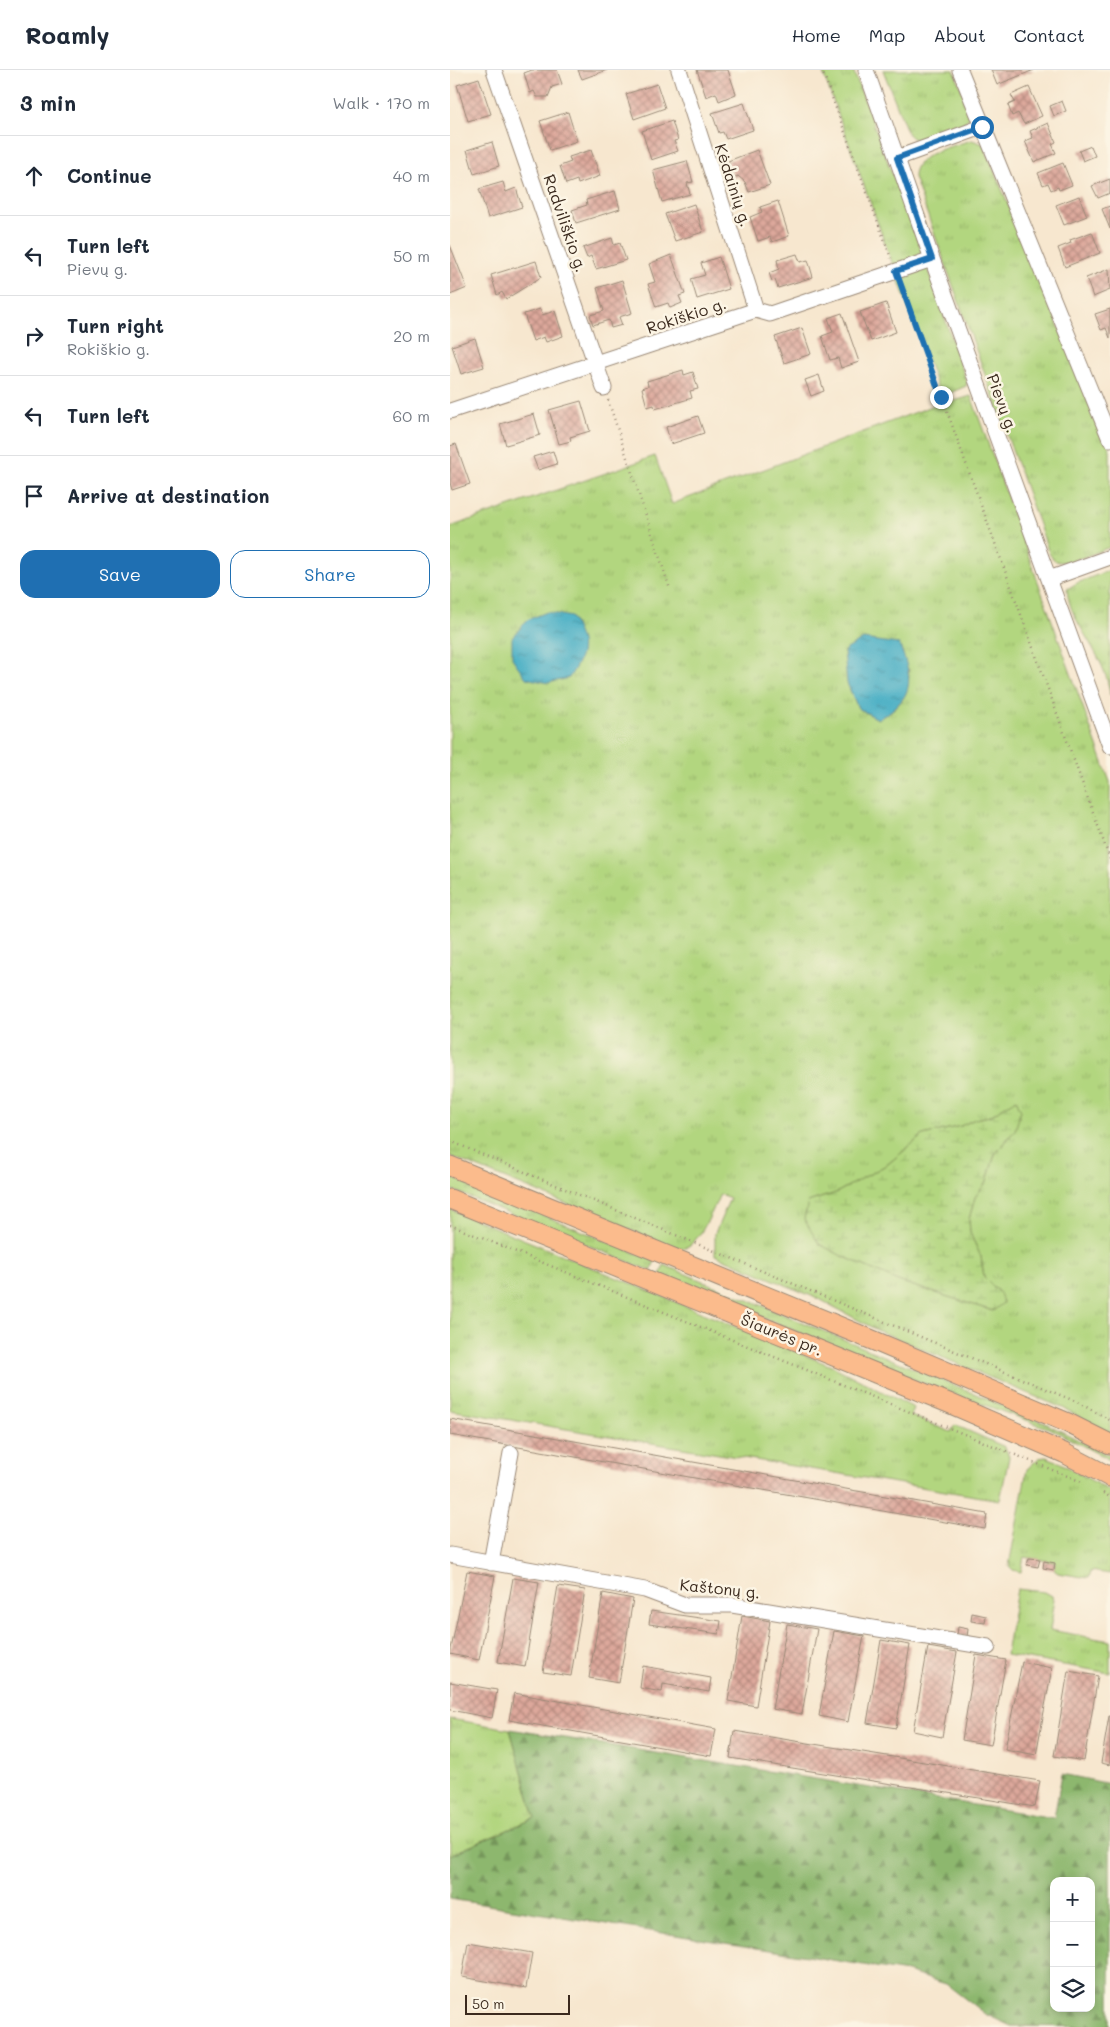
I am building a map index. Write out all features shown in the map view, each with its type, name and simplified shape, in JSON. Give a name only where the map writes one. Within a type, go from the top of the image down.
[{"type":"main road","name":"Šiaurės pr.","points":[[450,1166],[870,1339],[1068,1423],[1110,1444]]},
{"type":"main road","name":"Šiaurės pr.","points":[[450,1199],[951,1404],[1064,1453],[1106,1485]]},
{"type":"street","name":"Radviliškio g.","points":[[494,70],[604,388]]},
{"type":"street","name":"Kėdainių g.","points":[[679,70],[756,310]]},
{"type":"street","name":"Pievų g.","points":[[866,70],[932,259],[1110,746]]},
{"type":"street","points":[[960,70],[1110,439]]},
{"type":"street","points":[[897,158],[982,127]]},
{"type":"street","name":"Rokiškio g.","points":[[450,412],[756,310],[770,314],[932,259]]},
{"type":"street","points":[[1049,579],[1110,557]]},
{"type":"street","points":[[491,1563],[511,1453]]},
{"type":"street","name":"Kaštonų g.","points":[[450,1555],[645,1590],[685,1604],[732,1604],[988,1647]]},
{"type":"path","points":[[822,70],[1110,859]]},
{"type":"path","points":[[604,388],[670,588]]},
{"type":"path","points":[[450,1141],[877,1317],[1077,1402],[1110,1420]]},
{"type":"path","points":[[450,1225],[1086,1484]]},
{"type":"path","points":[[1106,1485],[1110,1497]]},
{"type":"green space","points":[[822,70],[853,70],[920,247],[967,383],[966,386],[941,397]]},
{"type":"green space","points":[[883,70],[954,70],[971,115],[963,123],[942,135],[922,140],[914,139],[908,134]]},
{"type":"green space","points":[[972,140],[983,144],[1110,450],[1110,547],[1075,560],[1056,561],[1048,551],[914,177],[915,169],[927,156],[945,148]]},
{"type":"green space","points":[[971,396],[1110,782],[1110,1434],[1065,1409],[877,1330],[821,1300],[715,1255],[715,1233],[730,1198],[720,1194],[710,1216],[695,1241],[683,1248],[663,1243],[450,1156],[450,527],[655,456],[672,504],[943,402],[951,402]],"holes":[[[909,669],[905,693],[893,709],[878,719],[858,708],[847,683]],[[1017,1099],[1015,1130],[995,1154],[987,1181],[975,1197],[969,1219],[970,1233],[981,1257],[984,1277],[1000,1293],[993,1311],[898,1281],[840,1255],[808,1202],[836,1193],[888,1164],[923,1135],[961,1126],[975,1119],[990,1116]]]},
{"type":"green space","points":[[1110,570],[1110,695],[1102,666],[1074,614],[1069,602],[1067,589]]},
{"type":"green space","points":[[1016,1099],[1021,1111],[1015,1130],[995,1154],[987,1181],[975,1197],[969,1219],[970,1233],[981,1257],[984,1277],[1000,1293],[1003,1303],[993,1311],[898,1281],[819,1244],[804,1219],[808,1202],[836,1193],[888,1164],[923,1135],[961,1126],[975,1119],[990,1116]]},
{"type":"green space","points":[[450,1177],[655,1261],[651,1271],[450,1189]]},
{"type":"green space","points":[[450,1209],[836,1368],[914,1408],[911,1416],[951,1432],[955,1425],[1005,1447],[1009,1457],[1000,1500],[450,1410]]},
{"type":"green space","points":[[664,1265],[1043,1422],[1110,1456],[1110,1460],[1051,1429],[907,1377],[660,1275]]},
{"type":"green space","points":[[1046,1457],[1057,1461],[1110,1491],[1110,1574],[1091,1571],[1089,1578],[1058,1573],[1054,1570],[1055,1562],[1024,1557],[1021,1572],[1013,1570],[1009,1566],[1027,1469],[1039,1458]]},
{"type":"green space","points":[[1017,1589],[1045,1592],[1052,1596],[1054,1605],[1050,1630],[1110,1641],[1110,1673],[1006,1655]]},
{"type":"green space","points":[[450,1719],[510,1729],[535,1818],[450,1855]]},
{"type":"green space","points":[[510,1729],[1054,1818],[1062,1774],[1110,1784],[1110,2027],[1011,2026],[985,2014],[946,1984],[907,1972],[450,1899],[450,1855],[535,1818]]},
{"type":"water","points":[[547,612],[571,617],[579,635],[582,648],[569,678],[548,683],[526,678],[512,658],[512,638],[527,620]]},
{"type":"water","points":[[863,639],[899,644],[909,678],[905,696],[890,711],[878,719],[858,708],[847,683],[844,651]]},
{"type":"building","points":[[532,70],[557,70],[562,84],[552,87],[548,97],[537,97],[534,91],[530,93],[524,73]]},
{"type":"building","points":[[578,70],[607,70],[582,79]]},
{"type":"building","points":[[697,70],[728,70],[736,94],[719,101],[716,93],[706,97]]},
{"type":"building","points":[[991,70],[1034,70],[997,85]]},
{"type":"building","points":[[479,78],[491,114],[468,121],[457,85]]},
{"type":"building","points":[[657,84],[665,108],[634,119],[626,94]]},
{"type":"building","points":[[1029,87],[1042,116],[1024,124],[1018,113],[1012,116],[1008,105],[1015,102],[1011,95]]},
{"type":"building","points":[[1062,101],[1066,111],[1054,116],[1050,106]]},
{"type":"building","points":[[744,103],[753,130],[726,139],[723,132],[719,133],[712,113]]},
{"type":"building","points":[[568,112],[577,141],[550,150],[540,121]]},
{"type":"building","points":[[672,121],[678,140],[674,141],[678,151],[651,160],[642,131]]},
{"type":"building","points":[[1048,123],[1056,142],[1052,144],[1056,153],[1034,162],[1025,141],[1033,138],[1030,131]]},
{"type":"building","points":[[492,142],[499,166],[474,174],[467,150]]},
{"type":"building","points":[[1091,146],[1095,156],[1083,161],[1079,151]]},
{"type":"building","points":[[591,150],[600,176],[578,184],[577,180],[566,184],[560,166],[571,162],[569,157]]},
{"type":"building","points":[[757,150],[770,185],[749,192],[745,182],[738,176],[734,178],[728,161]]},
{"type":"building","points":[[687,161],[693,182],[687,183],[690,194],[662,202],[653,170]]},
{"type":"building","points":[[1063,163],[1072,185],[1059,190],[1058,187],[1051,190],[1048,183],[1043,185],[1038,173]]},
{"type":"building","points":[[1110,179],[1110,193],[1098,198],[1092,186]]},
{"type":"building","points":[[503,182],[506,192],[516,188],[522,207],[488,218],[479,189]]},
{"type":"building","points":[[615,191],[620,209],[576,223],[572,210],[587,205],[586,200]]},
{"type":"building","points":[[1079,196],[1087,216],[1064,225],[1056,205]]},
{"type":"building","points":[[778,201],[789,236],[772,242],[770,237],[758,241],[750,217],[762,212],[760,207]]},
{"type":"building","points":[[694,204],[703,232],[675,241],[665,214]]},
{"type":"building","points":[[1110,206],[1110,229],[1102,209]]},
{"type":"building","points":[[1092,232],[1100,253],[1065,267],[1058,248],[1071,243],[1070,240]]},
{"type":"building","points":[[612,238],[614,245],[620,243],[626,260],[596,269],[591,256],[587,258],[583,248]]},
{"type":"building","points":[[450,245],[467,288],[450,295]]},
{"type":"building","points":[[797,254],[800,262],[808,260],[813,277],[778,288],[775,280],[772,281],[769,273],[779,269],[777,260]]},
{"type":"building","points":[[671,255],[685,294],[679,296],[682,303],[670,308],[668,303],[656,307],[648,284],[655,282],[649,264]]},
{"type":"building","points":[[719,257],[729,289],[697,299],[691,279],[705,275],[701,263]]},
{"type":"building","points":[[536,261],[541,277],[506,299],[502,292],[497,295],[491,275]]},
{"type":"building","points":[[1109,269],[1110,290],[1093,297],[1086,278]]},
{"type":"building","points":[[622,280],[632,313],[619,317],[622,325],[611,328],[609,320],[593,325],[590,315],[604,311],[597,288]]},
{"type":"building","points":[[886,303],[896,332],[871,341],[860,312]]},
{"type":"building","points":[[540,309],[542,315],[555,311],[563,336],[546,342],[544,337],[533,341],[524,314]]},
{"type":"building","points":[[1110,309],[1110,338],[1106,328],[1101,330],[1095,314]]},
{"type":"building","points":[[842,313],[859,362],[841,368],[838,358],[830,360],[822,336],[833,332],[828,318]]},
{"type":"building","points":[[802,328],[811,354],[784,363],[775,337]]},
{"type":"building","points":[[475,338],[484,367],[461,374],[452,346]]},
{"type":"building","points":[[683,370],[684,375],[693,372],[698,389],[690,391],[692,398],[655,409],[654,405],[647,407],[642,388],[648,386],[647,381]]},
{"type":"building","points":[[819,375],[824,391],[811,396],[805,380]]},
{"type":"building","points":[[581,401],[590,431],[570,437],[571,441],[559,444],[549,410]]},
{"type":"building","points":[[534,414],[540,435],[506,445],[500,424]]},
{"type":"building","points":[[698,416],[704,433],[671,444],[666,427]]},
{"type":"building","points":[[456,444],[470,484],[452,490],[450,483],[450,446]]},
{"type":"building","points":[[553,451],[557,464],[538,470],[533,457]]},
{"type":"building","points":[[450,1419],[987,1514],[985,1529],[450,1435]]},
{"type":"building","points":[[1029,1558],[1040,1559],[1038,1567],[1027,1565]]},
{"type":"building","points":[[1044,1561],[1055,1563],[1054,1570],[1043,1568]]},
{"type":"building","points":[[467,1571],[495,1576],[479,1660],[450,1654]]},
{"type":"building","points":[[513,1578],[539,1582],[525,1667],[498,1662]]},
{"type":"building","points":[[558,1586],[585,1590],[571,1676],[543,1672]]},
{"type":"building","points":[[603,1593],[633,1599],[619,1683],[589,1678]]},
{"type":"building","points":[[651,1611],[721,1621],[719,1634],[649,1624]]},
{"type":"building","points":[[972,1613],[986,1616],[985,1623],[971,1621]]},
{"type":"building","points":[[742,1616],[770,1621],[756,1706],[728,1701]]},
{"type":"building","points":[[787,1624],[817,1629],[802,1714],[772,1709]]},
{"type":"building","points":[[958,1627],[968,1629],[967,1637],[957,1635]]},
{"type":"building","points":[[834,1631],[864,1636],[848,1722],[819,1716]]},
{"type":"building","points":[[881,1640],[910,1645],[896,1728],[867,1723]]},
{"type":"building","points":[[928,1647],[957,1652],[942,1737],[913,1731]]},
{"type":"building","points":[[976,1655],[1006,1660],[991,1745],[962,1740]]},
{"type":"building","points":[[1022,1662],[1052,1668],[1036,1755],[1005,1749]]},
{"type":"building","points":[[643,1666],[711,1678],[709,1692],[663,1684],[662,1692],[640,1688]]},
{"type":"building","points":[[1068,1671],[1098,1676],[1084,1761],[1054,1756]]},
{"type":"building","points":[[450,1682],[497,1690],[492,1718],[450,1710]]},
{"type":"building","points":[[514,1693],[716,1729],[711,1756],[509,1720]]},
{"type":"building","points":[[1110,1716],[1110,1765],[1101,1763]]},
{"type":"building","points":[[734,1731],[1040,1781],[1035,1807],[730,1758]]},
{"type":"building","points":[[468,1942],[532,1953],[526,1988],[462,1977]]},
{"type":"route","points":[[941,397],[896,271],[932,259],[897,158],[982,127]]}]
